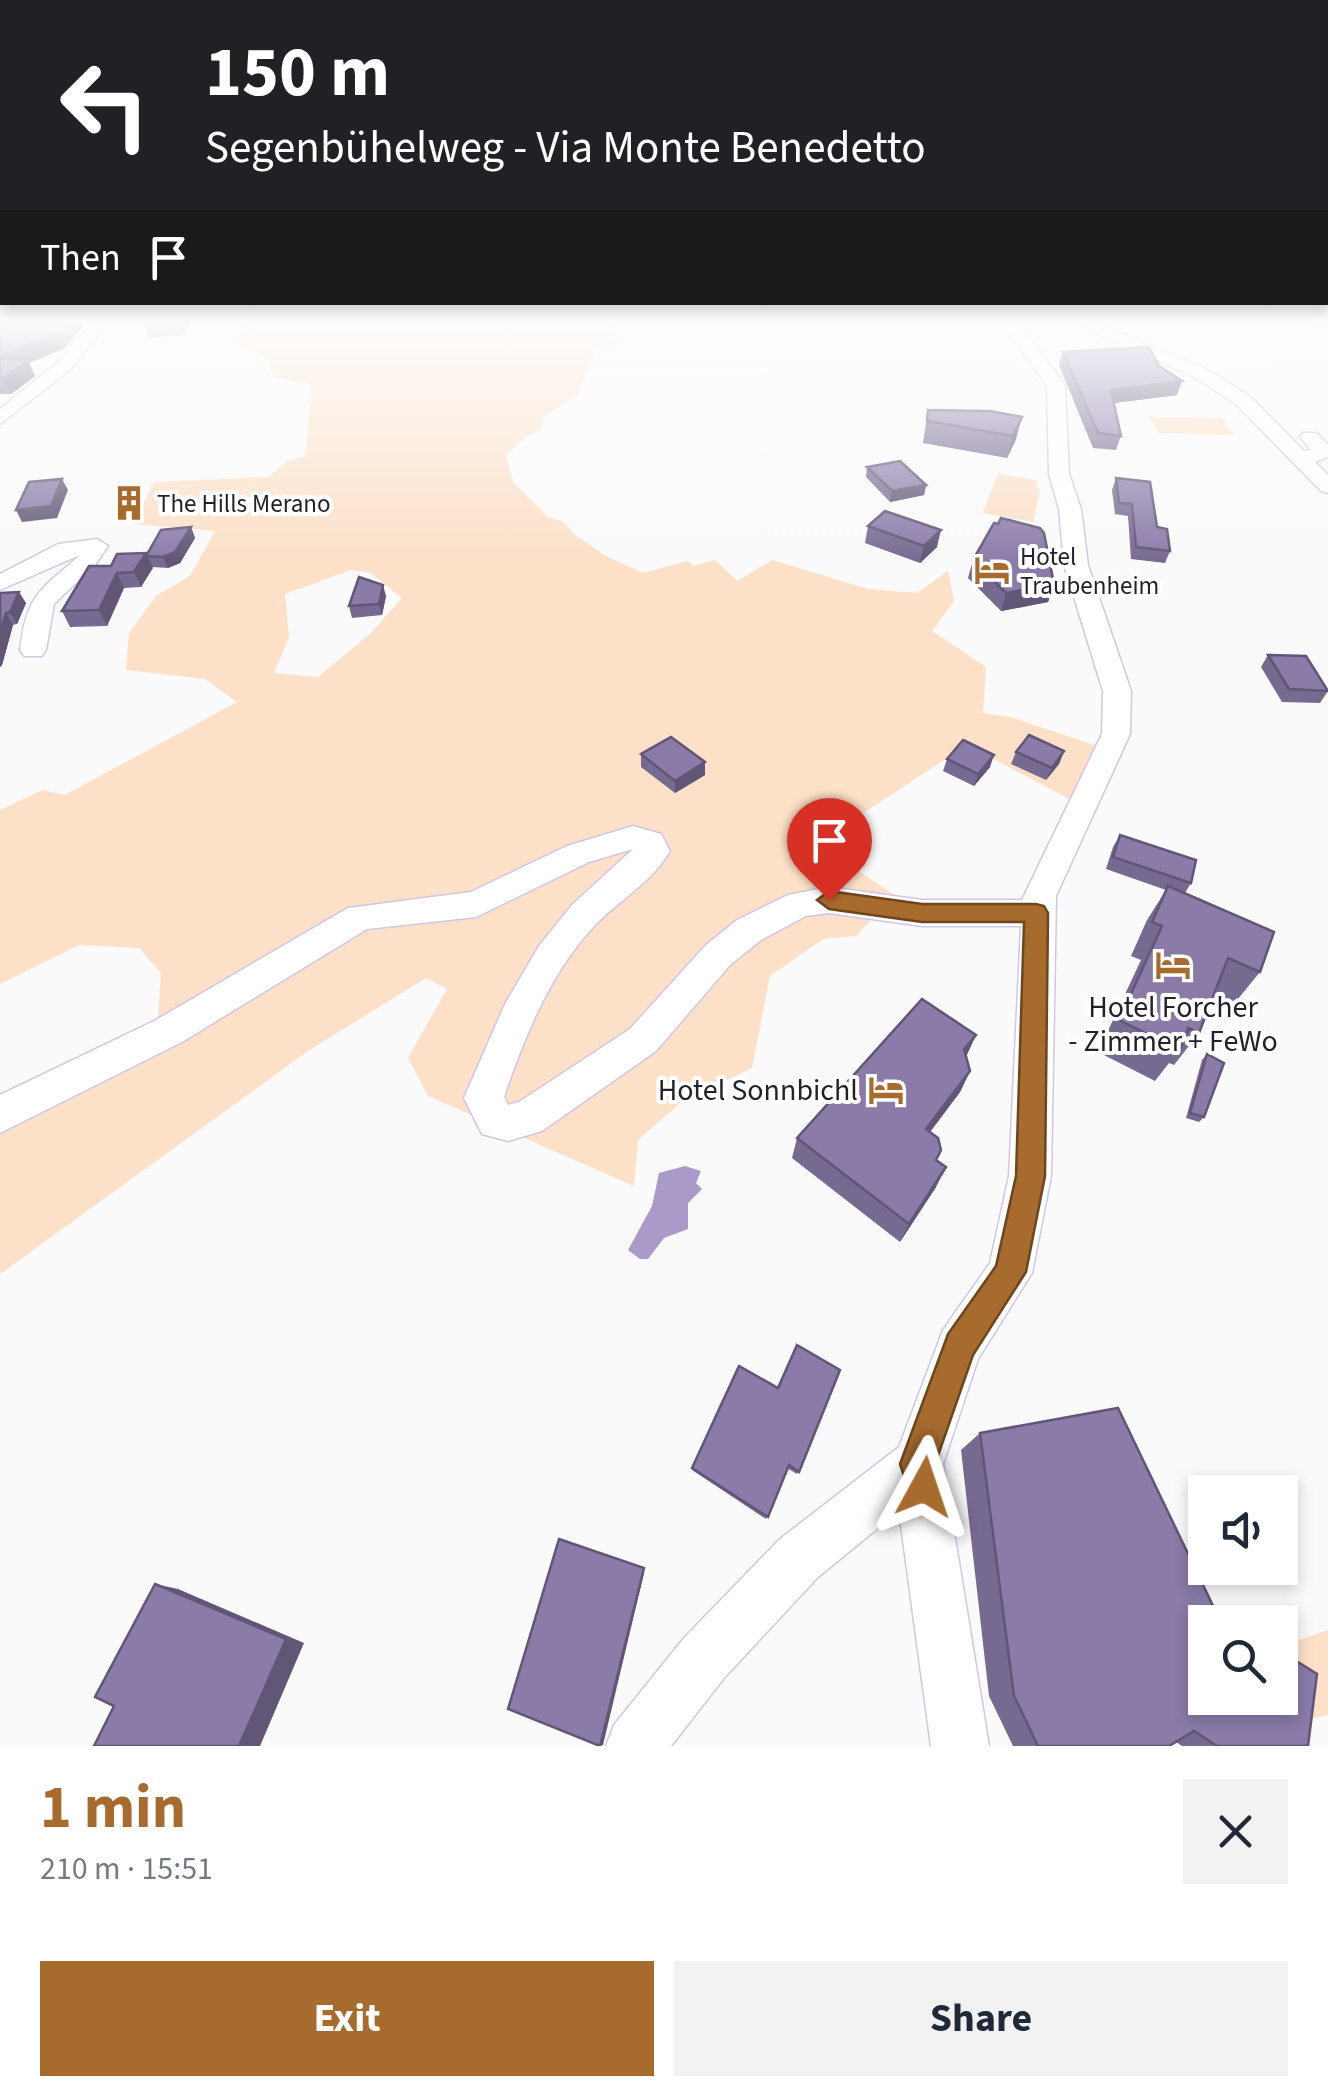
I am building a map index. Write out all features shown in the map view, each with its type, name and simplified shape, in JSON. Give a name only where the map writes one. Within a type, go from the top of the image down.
[{"type":"street","points":[[960,1746],[918,1464],[960,1346],[1010,1272],[1030,1176],[1039,896],[1112,747],[1117,691],[1076,565],[1056,450],[1056,399]]},
{"type":"street","points":[[1242,399],[1328,487]]},
{"type":"street","points":[[1298,458],[1322,451],[1310,436]]},
{"type":"street","points":[[0,583],[66,550],[97,546],[95,553],[64,577],[41,605],[33,650]]},
{"type":"street","points":[[0,1115],[170,1031],[360,917],[476,904],[578,854],[633,837],[650,842],[654,851],[564,938],[524,1007],[491,1078],[484,1098],[496,1121],[508,1124],[528,1118],[643,1040],[718,955],[749,930],[800,904],[829,900],[922,913],[1036,913]]},
{"type":"street","points":[[635,1746],[704,1658],[799,1558],[918,1464]]},
{"type":"shaded area","points":[[311,399],[570,399],[543,417],[541,429],[506,455],[513,482],[548,517],[563,522],[606,556],[643,573],[688,561],[693,566],[715,560],[737,581],[772,560],[868,589],[917,593],[948,571],[954,601],[932,631],[986,667],[983,713],[1010,717],[1101,747],[1075,802],[967,745],[842,827],[849,865],[895,895],[856,936],[823,939],[770,976],[752,1068],[680,1103],[638,1140],[634,1186],[428,1096],[408,1058],[447,989],[426,978],[308,1051],[0,1274],[0,1129],[125,1060],[158,1017],[161,973],[139,948],[79,945],[0,984],[0,810],[43,790],[65,795],[237,702],[205,679],[126,670],[129,633],[156,596],[190,576],[215,531],[134,524],[154,482],[269,477],[287,461],[305,456]],"holes":[[[351,570],[371,573],[402,598],[371,633],[318,677],[274,673],[289,637],[285,594]]]},
{"type":"shaded area","points":[[1148,417],[1222,418],[1234,435],[1159,433]]},
{"type":"shaded area","points":[[998,473],[1038,481],[1040,491],[1033,522],[983,513]]},
{"type":"shaded area","points":[[685,1166],[701,1171],[696,1183],[702,1189],[688,1203],[688,1229],[664,1238],[648,1259],[640,1259],[628,1250],[652,1206],[659,1173]]},
{"type":"shaded area","points":[[1328,1630],[1328,1715],[1301,1721],[1298,1661],[1298,1641]]},
{"type":"building","points":[[1084,399],[1113,399],[1121,436],[1098,433]]},
{"type":"building","points":[[928,410],[990,411],[1022,417],[1013,436],[927,421]]},
{"type":"building","points":[[900,461],[926,485],[892,491],[867,467]]},
{"type":"building","points":[[1116,478],[1150,482],[1157,527],[1167,529],[1170,551],[1136,547],[1132,504],[1119,503]]},
{"type":"building","points":[[62,479],[51,506],[16,510],[29,482]]},
{"type":"building","points":[[885,511],[941,530],[924,546],[868,526]]},
{"type":"building","points":[[1001,518],[1040,528],[1054,584],[1006,593],[973,560],[994,523],[998,524]]},
{"type":"building","points":[[191,527],[175,552],[163,557],[146,556],[161,530]]},
{"type":"building","points":[[146,553],[134,572],[117,573],[99,610],[62,611],[89,566],[111,566],[117,554]]},
{"type":"building","points":[[359,577],[383,585],[379,604],[349,606]]},
{"type":"building","points":[[19,592],[6,613],[0,633],[0,593]]},
{"type":"building","points":[[1268,655],[1306,656],[1328,691],[1289,689]]},
{"type":"building","points":[[1029,735],[1064,751],[1052,768],[1016,752]]},
{"type":"building","points":[[671,737],[705,762],[675,781],[641,754]]},
{"type":"building","points":[[963,740],[994,755],[978,774],[947,759]]},
{"type":"building","points":[[1120,835],[1196,860],[1191,883],[1113,857]]},
{"type":"building","points":[[1168,886],[1274,932],[1260,972],[1228,958],[1199,1033],[1188,1028],[1180,1050],[1119,1020],[1162,926],[1152,922]]},
{"type":"building","points":[[922,999],[976,1035],[964,1049],[970,1071],[926,1129],[938,1138],[941,1150],[936,1160],[946,1167],[909,1224],[797,1138]]},
{"type":"building","points":[[1207,1054],[1224,1063],[1204,1117],[1190,1113]]},
{"type":"building","points":[[797,1345],[840,1370],[799,1472],[789,1465],[768,1517],[692,1468],[739,1366],[778,1388]]},
{"type":"building","points":[[1118,1408],[1188,1554],[1188,1585],[1203,1585],[1213,1605],[1188,1605],[1188,1715],[1298,1715],[1298,1662],[1317,1674],[1308,1746],[1217,1746],[1194,1731],[1169,1746],[1038,1746],[1014,1696],[980,1433]]},
{"type":"building","points":[[559,1539],[644,1568],[600,1746],[508,1709]]},
{"type":"building","points":[[155,1584],[286,1639],[239,1746],[94,1746],[114,1706],[95,1697]]},
{"type":"place","name":"The Hills Merano","points":[[129,503]]},
{"type":"place","name":"Hotel Traubenheim","points":[[992,570]]},
{"type":"place","name":"Hotel Forcher - Zimmer + FeWo","points":[[1173,965]]},
{"type":"place","name":"Hotel Sonnbichl","points":[[886,1090]]},
{"type":"route","points":[[829,900],[922,913],[1036,913],[1030,1176],[1010,1272],[960,1346],[918,1464],[924,1487]]}]
